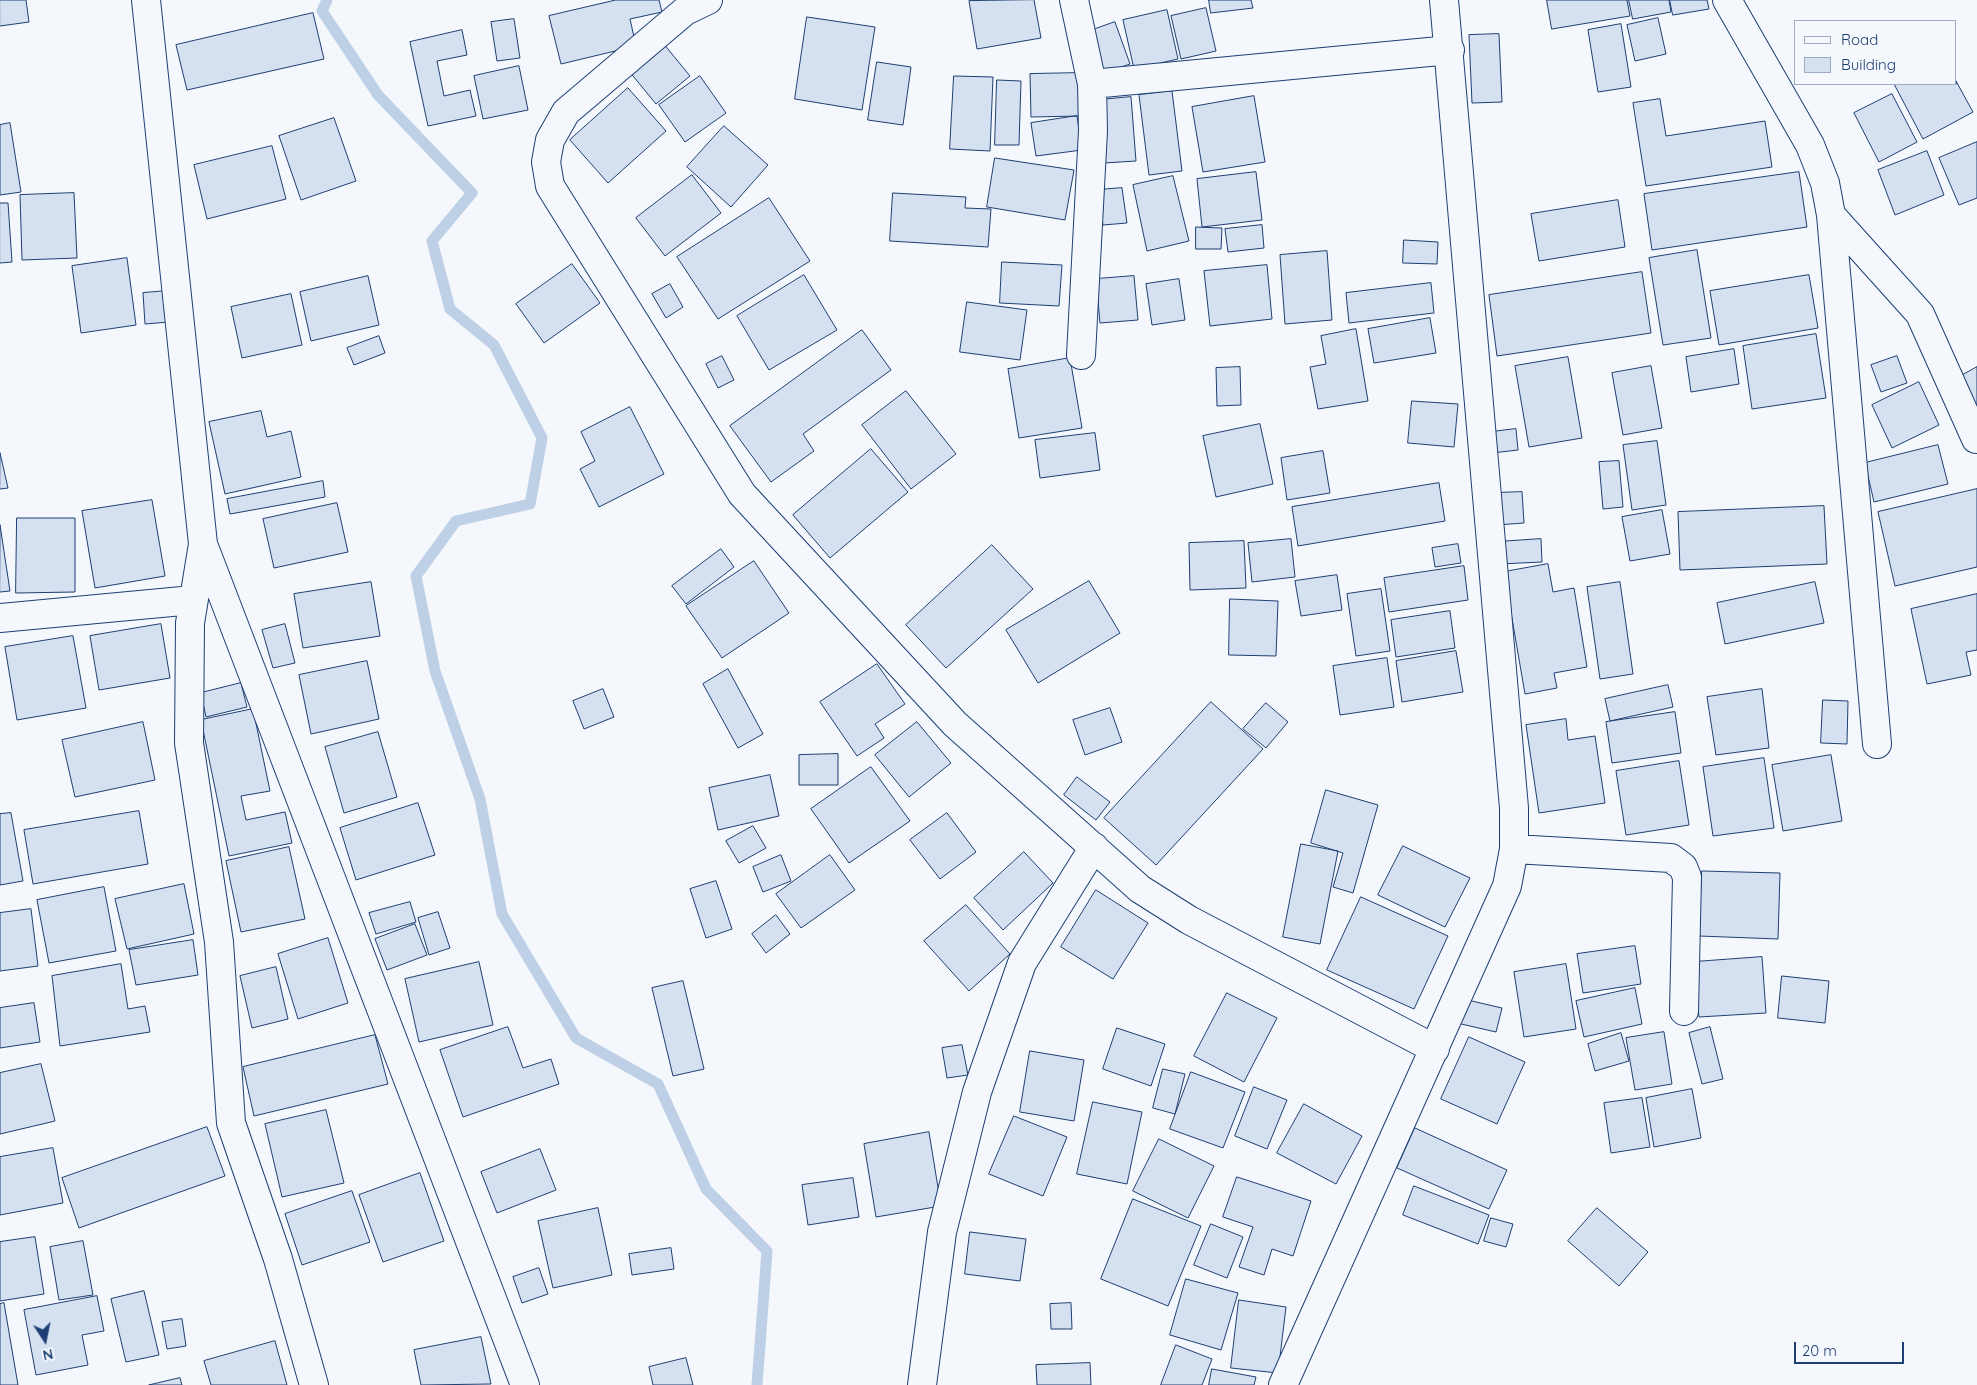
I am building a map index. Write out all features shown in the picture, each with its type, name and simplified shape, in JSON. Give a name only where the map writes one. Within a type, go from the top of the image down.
[{"type":"street","points":[[146,0],[203,544],[525,1385]]},
{"type":"street","points":[[708,0],[685,11],[566,112],[550,140],[546,162],[550,186],[742,494],[955,724],[1140,889],[1189,920],[1434,1049]]},
{"type":"street","points":[[1074,0],[1092,84],[1093,131],[1081,355]]},
{"type":"street","points":[[1283,1385],[1507,886],[1514,849],[1514,808],[1450,50],[1444,0]]},
{"type":"street","points":[[1727,0],[1810,145],[1825,183],[1831,215],[1877,744]]},
{"type":"street","points":[[1092,84],[1450,50]]},
{"type":"street","points":[[1831,215],[1920,314],[1976,439]]},
{"type":"street","points":[[203,544],[190,623],[189,743],[219,942],[231,1122],[278,1259],[314,1385]]},
{"type":"street","points":[[0,618],[194,600]]},
{"type":"street","points":[[922,1385],[942,1232],[977,1092],[1022,963],[1094,847]]},
{"type":"street","points":[[1514,849],[1671,858],[1683,867],[1687,877],[1684,1011]]},
{"type":"building","points":[[0,0],[26,0],[29,22],[0,26]]},
{"type":"building","points":[[616,0],[659,0],[662,12],[630,19],[636,46],[561,64],[549,16]]},
{"type":"building","points":[[1034,0],[1041,38],[977,49],[969,1]]},
{"type":"building","points":[[1209,0],[1251,0],[1253,8],[1211,13]]},
{"type":"building","points":[[1547,0],[1627,0],[1630,16],[1552,29]]},
{"type":"building","points":[[1629,0],[1669,0],[1671,12],[1633,19]]},
{"type":"building","points":[[1670,0],[1707,0],[1709,9],[1673,15]]},
{"type":"building","points":[[1206,8],[1216,51],[1181,59],[1171,16]]},
{"type":"building","points":[[1167,10],[1178,59],[1134,69],[1123,20]]},
{"type":"building","points":[[313,13],[324,59],[187,90],[176,45]]},
{"type":"building","points":[[807,17],[875,27],[862,110],[795,99]]},
{"type":"building","points":[[1658,18],[1666,54],[1635,61],[1627,25]]},
{"type":"building","points":[[514,19],[520,58],[497,61],[491,22]]},
{"type":"building","points":[[1115,22],[1130,64],[1101,74],[1087,32]]},
{"type":"building","points":[[1621,24],[1631,87],[1598,92],[1588,30]]},
{"type":"building","points":[[462,30],[467,55],[437,61],[444,96],[470,90],[476,116],[428,126],[410,42]]},
{"type":"building","points":[[1499,34],[1502,102],[1472,103],[1469,35]]},
{"type":"building","points":[[663,43],[690,76],[656,104],[629,71]]},
{"type":"building","points":[[877,62],[911,67],[903,125],[868,120]]},
{"type":"building","points":[[519,66],[528,110],[483,119],[474,76]]},
{"type":"building","points":[[1079,73],[1080,116],[1031,117],[1030,74]]},
{"type":"building","points":[[700,76],[726,113],[685,142],[659,105]]},
{"type":"building","points":[[954,76],[993,77],[990,151],[950,149]]},
{"type":"building","points":[[997,80],[1021,81],[1019,145],[995,145]]},
{"type":"building","points":[[1957,83],[1973,112],[1923,139],[1895,85],[1957,85]]},
{"type":"building","points":[[628,88],[666,131],[608,183],[570,140]]},
{"type":"building","points":[[1172,91],[1182,171],[1149,175],[1139,95]]},
{"type":"building","points":[[1892,94],[1917,142],[1879,162],[1854,113]]},
{"type":"building","points":[[1254,96],[1265,162],[1203,172],[1192,107]]},
{"type":"building","points":[[1131,97],[1136,161],[1104,163],[1099,100]]},
{"type":"building","points":[[1660,99],[1666,136],[1765,121],[1772,167],[1646,186],[1633,103]]},
{"type":"building","points":[[1077,116],[1082,150],[1036,156],[1031,123]]},
{"type":"building","points":[[334,118],[356,181],[301,200],[279,136]]},
{"type":"building","points":[[10,123],[21,192],[0,195],[0,125]]},
{"type":"building","points":[[724,126],[768,165],[731,207],[687,167]]},
{"type":"building","points":[[1977,142],[1977,198],[1959,205],[1939,158]]},
{"type":"building","points":[[272,146],[286,199],[207,219],[194,165]]},
{"type":"building","points":[[1927,151],[1944,195],[1895,215],[1878,170]]},
{"type":"building","points":[[995,158],[1074,170],[1065,220],[987,207]]},
{"type":"building","points":[[1256,172],[1262,220],[1202,227],[1197,179]]},
{"type":"building","points":[[1799,172],[1807,227],[1652,250],[1644,194]]},
{"type":"building","points":[[692,175],[721,213],[665,256],[636,218]]},
{"type":"building","points":[[1173,176],[1189,241],[1147,251],[1133,185]]},
{"type":"building","points":[[1122,188],[1127,223],[1103,225],[1098,190]]},
{"type":"building","points":[[74,193],[77,258],[22,260],[20,195]]},
{"type":"building","points":[[893,193],[966,197],[965,208],[991,209],[988,247],[890,241]]},
{"type":"building","points":[[769,198],[810,261],[718,319],[677,257]]},
{"type":"building","points":[[1618,200],[1625,247],[1539,261],[1531,214]]},
{"type":"building","points":[[0,203],[8,203],[12,262],[0,263]]},
{"type":"building","points":[[1262,225],[1264,248],[1228,252],[1225,229]]},
{"type":"building","points":[[1196,227],[1222,228],[1221,249],[1196,249]]},
{"type":"building","points":[[1404,240],[1438,242],[1437,264],[1403,263]]},
{"type":"building","points":[[1697,250],[1711,338],[1663,345],[1649,258]]},
{"type":"building","points":[[1327,251],[1332,320],[1285,324],[1280,255]]},
{"type":"building","points":[[127,258],[136,325],[81,333],[72,266]]},
{"type":"building","points":[[1002,262],[1062,265],[1059,306],[1000,303]]},
{"type":"building","points":[[572,264],[600,303],[544,343],[516,304]]},
{"type":"building","points":[[1267,265],[1272,319],[1210,326],[1204,271]]},
{"type":"building","points":[[1642,272],[1651,333],[1497,356],[1489,295]]},
{"type":"building","points":[[804,275],[837,330],[769,370],[737,316]]},
{"type":"building","points":[[1809,275],[1818,328],[1719,345],[1710,291]]},
{"type":"building","points":[[368,276],[379,325],[311,341],[300,292]]},
{"type":"building","points":[[1134,276],[1138,320],[1100,323],[1096,279]]},
{"type":"building","points":[[1179,279],[1185,320],[1152,325],[1146,284]]},
{"type":"building","points":[[1431,283],[1434,313],[1349,323],[1346,293]]},
{"type":"building","points":[[670,284],[683,307],[666,318],[652,294]]},
{"type":"building","points":[[167,291],[169,322],[145,324],[143,293]]},
{"type":"building","points":[[291,294],[302,345],[242,358],[231,307]]},
{"type":"building","points":[[967,302],[1027,310],[1020,360],[960,352]]},
{"type":"building","points":[[1430,318],[1436,353],[1374,363],[1368,329]]},
{"type":"building","points":[[1356,329],[1368,401],[1318,409],[1310,367],[1326,364],[1321,336]]},
{"type":"building","points":[[862,330],[891,370],[803,434],[814,451],[771,482],[730,426]]},
{"type":"building","points":[[1816,334],[1826,398],[1752,409],[1743,346]]},
{"type":"building","points":[[379,336],[385,353],[354,365],[347,348]]},
{"type":"building","points":[[1734,349],[1739,384],[1691,392],[1686,357]]},
{"type":"building","points":[[722,356],[734,380],[718,388],[706,364]]},
{"type":"building","points":[[1897,356],[1907,383],[1881,392],[1871,365]]},
{"type":"building","points":[[1568,357],[1582,438],[1529,447],[1515,366]]},
{"type":"building","points":[[1070,358],[1082,428],[1019,438],[1008,369]]},
{"type":"building","points":[[1651,366],[1662,428],[1623,435],[1612,373]]},
{"type":"building","points":[[1240,367],[1241,405],[1217,406],[1216,368]]},
{"type":"building","points":[[1977,367],[1977,409],[1961,376]]},
{"type":"building","points":[[1919,382],[1939,425],[1892,448],[1872,405]]},
{"type":"building","points":[[906,391],[956,454],[911,489],[862,425]]},
{"type":"building","points":[[1412,401],[1458,404],[1454,447],[1408,443]]},
{"type":"building","points":[[630,407],[664,474],[599,507],[580,469],[595,461],[581,432]]},
{"type":"building","points":[[261,411],[267,437],[291,431],[301,477],[225,494],[209,422]]},
{"type":"building","points":[[1260,424],[1273,484],[1216,497],[1203,436]]},
{"type":"building","points":[[1516,429],[1518,450],[1492,453],[1491,432]]},
{"type":"building","points":[[1095,433],[1100,470],[1040,478],[1035,440]]},
{"type":"building","points":[[1657,441],[1666,505],[1632,510],[1623,445]]},
{"type":"building","points":[[1938,445],[1948,484],[1874,502],[1865,463]]},
{"type":"building","points":[[871,449],[908,492],[830,558],[793,515]]},
{"type":"building","points":[[1323,451],[1330,493],[1287,500],[1281,458]]},
{"type":"building","points":[[0,453],[8,488],[0,489]]},
{"type":"building","points":[[1619,461],[1623,507],[1603,509],[1599,462]]},
{"type":"building","points":[[323,481],[325,497],[230,514],[227,499]]},
{"type":"building","points":[[1439,483],[1445,521],[1298,546],[1292,507]]},
{"type":"building","points":[[1977,489],[1977,567],[1895,586],[1878,512]]},
{"type":"building","points":[[1522,492],[1524,523],[1497,525],[1495,493]]},
{"type":"building","points":[[152,500],[165,576],[95,588],[82,511]]},
{"type":"building","points":[[337,503],[348,552],[274,568],[263,519]]},
{"type":"building","points":[[1824,506],[1827,564],[1680,570],[1678,512]]},
{"type":"building","points":[[1662,510],[1670,554],[1630,561],[1622,517]]},
{"type":"building","points":[[17,518],[75,518],[75,592],[16,593]]},
{"type":"building","points":[[0,525],[10,591],[0,592]]},
{"type":"building","points":[[1291,539],[1295,577],[1252,582],[1248,543]]},
{"type":"building","points":[[1541,539],[1542,562],[1499,564],[1497,542]]},
{"type":"building","points":[[1244,541],[1246,588],[1190,590],[1189,543]]},
{"type":"building","points":[[1458,544],[1461,563],[1435,567],[1432,548]]},
{"type":"building","points":[[992,545],[1033,589],[946,668],[906,625]]},
{"type":"building","points":[[721,549],[734,567],[686,604],[672,586]]},
{"type":"building","points":[[754,561],[789,613],[722,658],[686,606]]},
{"type":"building","points":[[1548,564],[1553,592],[1574,588],[1587,667],[1554,673],[1557,688],[1525,694],[1504,572]]},
{"type":"building","points":[[1464,566],[1468,600],[1389,612],[1384,578]]},
{"type":"building","points":[[1337,575],[1342,610],[1301,616],[1295,581]]},
{"type":"building","points":[[1089,581],[1120,633],[1038,683],[1006,630]]},
{"type":"building","points":[[371,582],[380,636],[303,648],[294,594]]},
{"type":"building","points":[[1620,582],[1633,674],[1600,679],[1587,587]]},
{"type":"building","points":[[1815,582],[1824,623],[1725,644],[1717,603]]},
{"type":"building","points":[[1381,589],[1390,651],[1356,656],[1347,594]]},
{"type":"building","points":[[1977,594],[1977,650],[1966,652],[1971,675],[1927,684],[1911,609]]},
{"type":"building","points":[[1230,599],[1278,601],[1276,656],[1229,655]]},
{"type":"building","points":[[1450,611],[1455,648],[1396,657],[1391,620]]},
{"type":"building","points":[[161,624],[170,678],[99,690],[90,636]]},
{"type":"building","points":[[285,624],[295,663],[273,668],[262,630]]},
{"type":"building","points":[[73,636],[86,708],[17,720],[5,647]]},
{"type":"building","points":[[1456,651],[1463,692],[1402,702],[1396,661]]},
{"type":"building","points":[[1387,658],[1394,707],[1340,715],[1333,666]]},
{"type":"building","points":[[367,661],[379,719],[311,734],[299,675]]},
{"type":"building","points":[[877,664],[905,704],[875,724],[884,738],[857,756],[820,702]]},
{"type":"building","points":[[728,669],[763,734],[738,748],[703,684]]},
{"type":"building","points":[[241,683],[247,707],[206,717],[201,693]]},
{"type":"building","points":[[1668,685],[1673,707],[1610,721],[1605,699]]},
{"type":"building","points":[[603,689],[614,717],[584,729],[573,701]]},
{"type":"building","points":[[1762,689],[1769,748],[1716,755],[1707,697]]},
{"type":"building","points":[[1823,700],[1848,701],[1847,744],[1821,743]]},
{"type":"building","points":[[1211,702],[1263,749],[1156,865],[1104,818]]},
{"type":"building","points":[[1266,703],[1288,722],[1266,748],[1243,729]]},
{"type":"building","points":[[1110,708],[1122,742],[1085,755],[1073,720]]},
{"type":"building","points":[[253,709],[270,791],[241,796],[246,820],[285,812],[292,843],[229,856],[201,720]]},
{"type":"building","points":[[1675,712],[1681,753],[1612,763],[1606,722]]},
{"type":"building","points":[[1566,719],[1568,740],[1595,736],[1605,803],[1539,813],[1526,725]]},
{"type":"building","points":[[143,722],[155,780],[75,797],[62,740]]},
{"type":"building","points":[[917,722],[951,763],[909,797],[875,755]]},
{"type":"building","points":[[378,732],[397,797],[344,813],[325,747]]},
{"type":"building","points":[[838,754],[838,785],[799,785],[799,755]]},
{"type":"building","points":[[1831,755],[1842,821],[1783,831],[1772,765]]},
{"type":"building","points":[[1764,758],[1774,828],[1713,836],[1703,767]]},
{"type":"building","points":[[1679,761],[1689,825],[1626,835],[1616,771]]},
{"type":"building","points":[[871,767],[910,821],[849,863],[811,809]]},
{"type":"building","points":[[770,775],[779,816],[718,830],[709,788]]},
{"type":"building","points":[[1077,777],[1110,802],[1096,820],[1064,795]]},
{"type":"building","points":[[1326,790],[1378,805],[1353,893],[1333,887],[1343,853],[1311,843]]},
{"type":"building","points":[[418,803],[435,855],[356,880],[340,828]]},
{"type":"building","points":[[139,811],[148,864],[33,884],[24,830]]},
{"type":"building","points":[[11,813],[23,881],[0,885],[0,814]]},
{"type":"building","points":[[947,813],[976,852],[940,879],[910,840]]},
{"type":"building","points":[[753,826],[766,848],[739,863],[726,841]]},
{"type":"building","points":[[1301,844],[1338,851],[1320,944],[1283,937]]},
{"type":"building","points":[[1403,846],[1470,878],[1445,927],[1378,895]]},
{"type":"building","points":[[289,847],[305,919],[241,932],[226,861]]},
{"type":"building","points":[[1024,852],[1053,883],[1003,930],[974,898]]},
{"type":"building","points":[[781,855],[791,881],[763,892],[753,867]]},
{"type":"building","points":[[830,855],[855,890],[801,928],[776,894]]},
{"type":"building","points":[[1702,871],[1780,873],[1778,939],[1699,936]]},
{"type":"building","points":[[716,881],[732,929],[706,938],[690,889]]},
{"type":"building","points":[[184,884],[194,934],[127,949],[115,899]]},
{"type":"building","points":[[104,887],[116,951],[49,963],[37,900]]},
{"type":"building","points":[[1096,890],[1148,923],[1113,979],[1061,947]]},
{"type":"building","points":[[1361,897],[1448,936],[1414,1009],[1327,970]]},
{"type":"building","points":[[410,902],[416,922],[376,934],[369,913]]},
{"type":"building","points":[[966,905],[1010,954],[969,991],[924,941]]},
{"type":"building","points":[[31,909],[38,966],[0,971],[0,913]]},
{"type":"building","points":[[438,912],[450,948],[429,955],[418,918]]},
{"type":"building","points":[[776,915],[790,934],[766,953],[752,934]]},
{"type":"building","points":[[415,924],[427,955],[387,970],[375,939]]},
{"type":"building","points":[[328,938],[348,1003],[298,1019],[278,954]]},
{"type":"building","points":[[193,940],[198,975],[136,985],[129,950]]},
{"type":"building","points":[[1635,946],[1641,984],[1583,993],[1577,954]]},
{"type":"building","points":[[1762,957],[1766,1013],[1699,1017],[1694,962]]},
{"type":"building","points":[[479,962],[493,1025],[419,1042],[405,979]]},
{"type":"building","points":[[121,964],[128,1009],[145,1006],[150,1032],[60,1046],[52,976]]},
{"type":"building","points":[[1566,964],[1576,1029],[1524,1037],[1514,972]]},
{"type":"building","points":[[276,967],[288,1019],[252,1028],[240,976]]},
{"type":"building","points":[[1782,976],[1829,981],[1825,1023],[1778,1018]]},
{"type":"building","points":[[683,981],[704,1069],[673,1076],[652,988]]},
{"type":"building","points":[[1635,988],[1642,1024],[1584,1037],[1576,1001]]},
{"type":"building","points":[[1227,993],[1277,1018],[1244,1082],[1194,1056]]},
{"type":"building","points":[[1463,999],[1502,1008],[1496,1032],[1457,1023]]},
{"type":"building","points":[[34,1003],[40,1042],[0,1048],[0,1008]]},
{"type":"building","points":[[508,1027],[523,1068],[551,1059],[559,1084],[463,1117],[440,1050]]},
{"type":"building","points":[[1710,1027],[1723,1079],[1702,1084],[1689,1033]]},
{"type":"building","points":[[1117,1028],[1165,1044],[1151,1086],[1103,1069]]},
{"type":"building","points":[[1664,1032],[1672,1084],[1635,1090],[1626,1038]]},
{"type":"building","points":[[1621,1033],[1629,1061],[1595,1071],[1588,1044]]},
{"type":"building","points":[[375,1035],[388,1084],[254,1116],[243,1067]]},
{"type":"building","points":[[1469,1037],[1525,1062],[1497,1124],[1441,1099]]},
{"type":"building","points":[[962,1045],[968,1075],[947,1078],[942,1048]]},
{"type":"building","points":[[1030,1051],[1084,1060],[1074,1121],[1020,1112]]},
{"type":"building","points":[[41,1064],[55,1121],[0,1134],[0,1073]]},
{"type":"building","points":[[1163,1069],[1185,1074],[1175,1114],[1153,1108]]},
{"type":"building","points":[[1191,1072],[1245,1092],[1223,1148],[1170,1129]]},
{"type":"building","points":[[1254,1087],[1287,1100],[1267,1149],[1235,1136]]},
{"type":"building","points":[[1692,1089],[1701,1138],[1654,1147],[1646,1098]]},
{"type":"building","points":[[1642,1098],[1650,1147],[1611,1153],[1604,1103]]},
{"type":"building","points":[[1093,1102],[1142,1112],[1127,1184],[1077,1174]]},
{"type":"building","points":[[1304,1104],[1362,1136],[1336,1184],[1277,1153]]},
{"type":"building","points":[[326,1110],[344,1183],[282,1197],[265,1124]]},
{"type":"building","points":[[1014,1116],[1067,1137],[1043,1196],[989,1174]]},
{"type":"building","points":[[207,1127],[225,1176],[79,1228],[62,1178]]},
{"type":"building","points":[[1415,1128],[1507,1170],[1489,1209],[1397,1168]]},
{"type":"building","points":[[929,1132],[941,1206],[876,1217],[864,1144]]},
{"type":"building","points":[[1159,1139],[1214,1166],[1188,1218],[1133,1191]]},
{"type":"building","points":[[53,1148],[63,1203],[0,1215],[0,1157]]},
{"type":"building","points":[[540,1149],[556,1190],[497,1213],[481,1172]]},
{"type":"building","points":[[420,1173],[444,1241],[383,1262],[359,1195]]},
{"type":"building","points":[[1237,1177],[1311,1201],[1293,1256],[1272,1249],[1264,1275],[1239,1267],[1253,1227],[1223,1217]]},
{"type":"building","points":[[853,1178],[859,1217],[808,1225],[802,1185]]},
{"type":"building","points":[[1414,1186],[1489,1215],[1478,1244],[1403,1215]]},
{"type":"building","points":[[352,1191],[370,1242],[302,1265],[285,1214]]},
{"type":"building","points":[[1133,1199],[1201,1226],[1168,1306],[1101,1279]]},
{"type":"building","points":[[598,1208],[612,1275],[553,1288],[538,1221]]},
{"type":"building","points":[[1597,1208],[1648,1252],[1619,1286],[1568,1241]]},
{"type":"building","points":[[1491,1218],[1513,1224],[1506,1247],[1484,1241]]},
{"type":"building","points":[[1211,1224],[1243,1237],[1227,1278],[1194,1265]]},
{"type":"building","points":[[970,1232],[1026,1239],[1020,1281],[965,1274]]},
{"type":"building","points":[[35,1237],[44,1294],[0,1301],[0,1242]]},
{"type":"building","points":[[83,1241],[93,1295],[59,1300],[50,1247]]},
{"type":"building","points":[[671,1248],[674,1269],[632,1275],[629,1254]]},
{"type":"building","points":[[539,1268],[548,1294],[522,1303],[513,1277]]},
{"type":"building","points":[[1186,1279],[1238,1293],[1221,1350],[1170,1335]]},
{"type":"building","points":[[144,1291],[159,1355],[126,1362],[111,1299]]},
{"type":"building","points":[[97,1296],[104,1331],[82,1335],[88,1365],[36,1375],[24,1310]]},
{"type":"building","points":[[1239,1300],[1286,1307],[1278,1373],[1231,1368]]},
{"type":"building","points":[[4,1303],[18,1385],[0,1385],[0,1304]]},
{"type":"building","points":[[1071,1303],[1072,1329],[1051,1329],[1050,1304]]},
{"type":"building","points":[[182,1319],[186,1346],[167,1349],[162,1322]]},
{"type":"building","points":[[481,1337],[491,1384],[421,1385],[414,1350]]},
{"type":"building","points":[[275,1341],[287,1385],[211,1385],[204,1361]]},
{"type":"building","points":[[1176,1345],[1212,1359],[1202,1385],[1161,1385]]},
{"type":"building","points":[[686,1358],[693,1385],[653,1385],[649,1367]]},
{"type":"building","points":[[1090,1363],[1091,1385],[1037,1385],[1036,1365]]},
{"type":"building","points":[[1212,1369],[1256,1377],[1254,1385],[1209,1385]]},
{"type":"building","points":[[180,1378],[182,1385],[149,1385]]},
{"type":"waterway","points":[[327,0],[322,11],[378,95],[472,193],[432,241],[450,309],[494,345],[542,438],[530,504],[456,521],[416,576],[435,671],[480,799],[502,914],[576,1038],[658,1084],[706,1189],[767,1251],[757,1385]]}]
